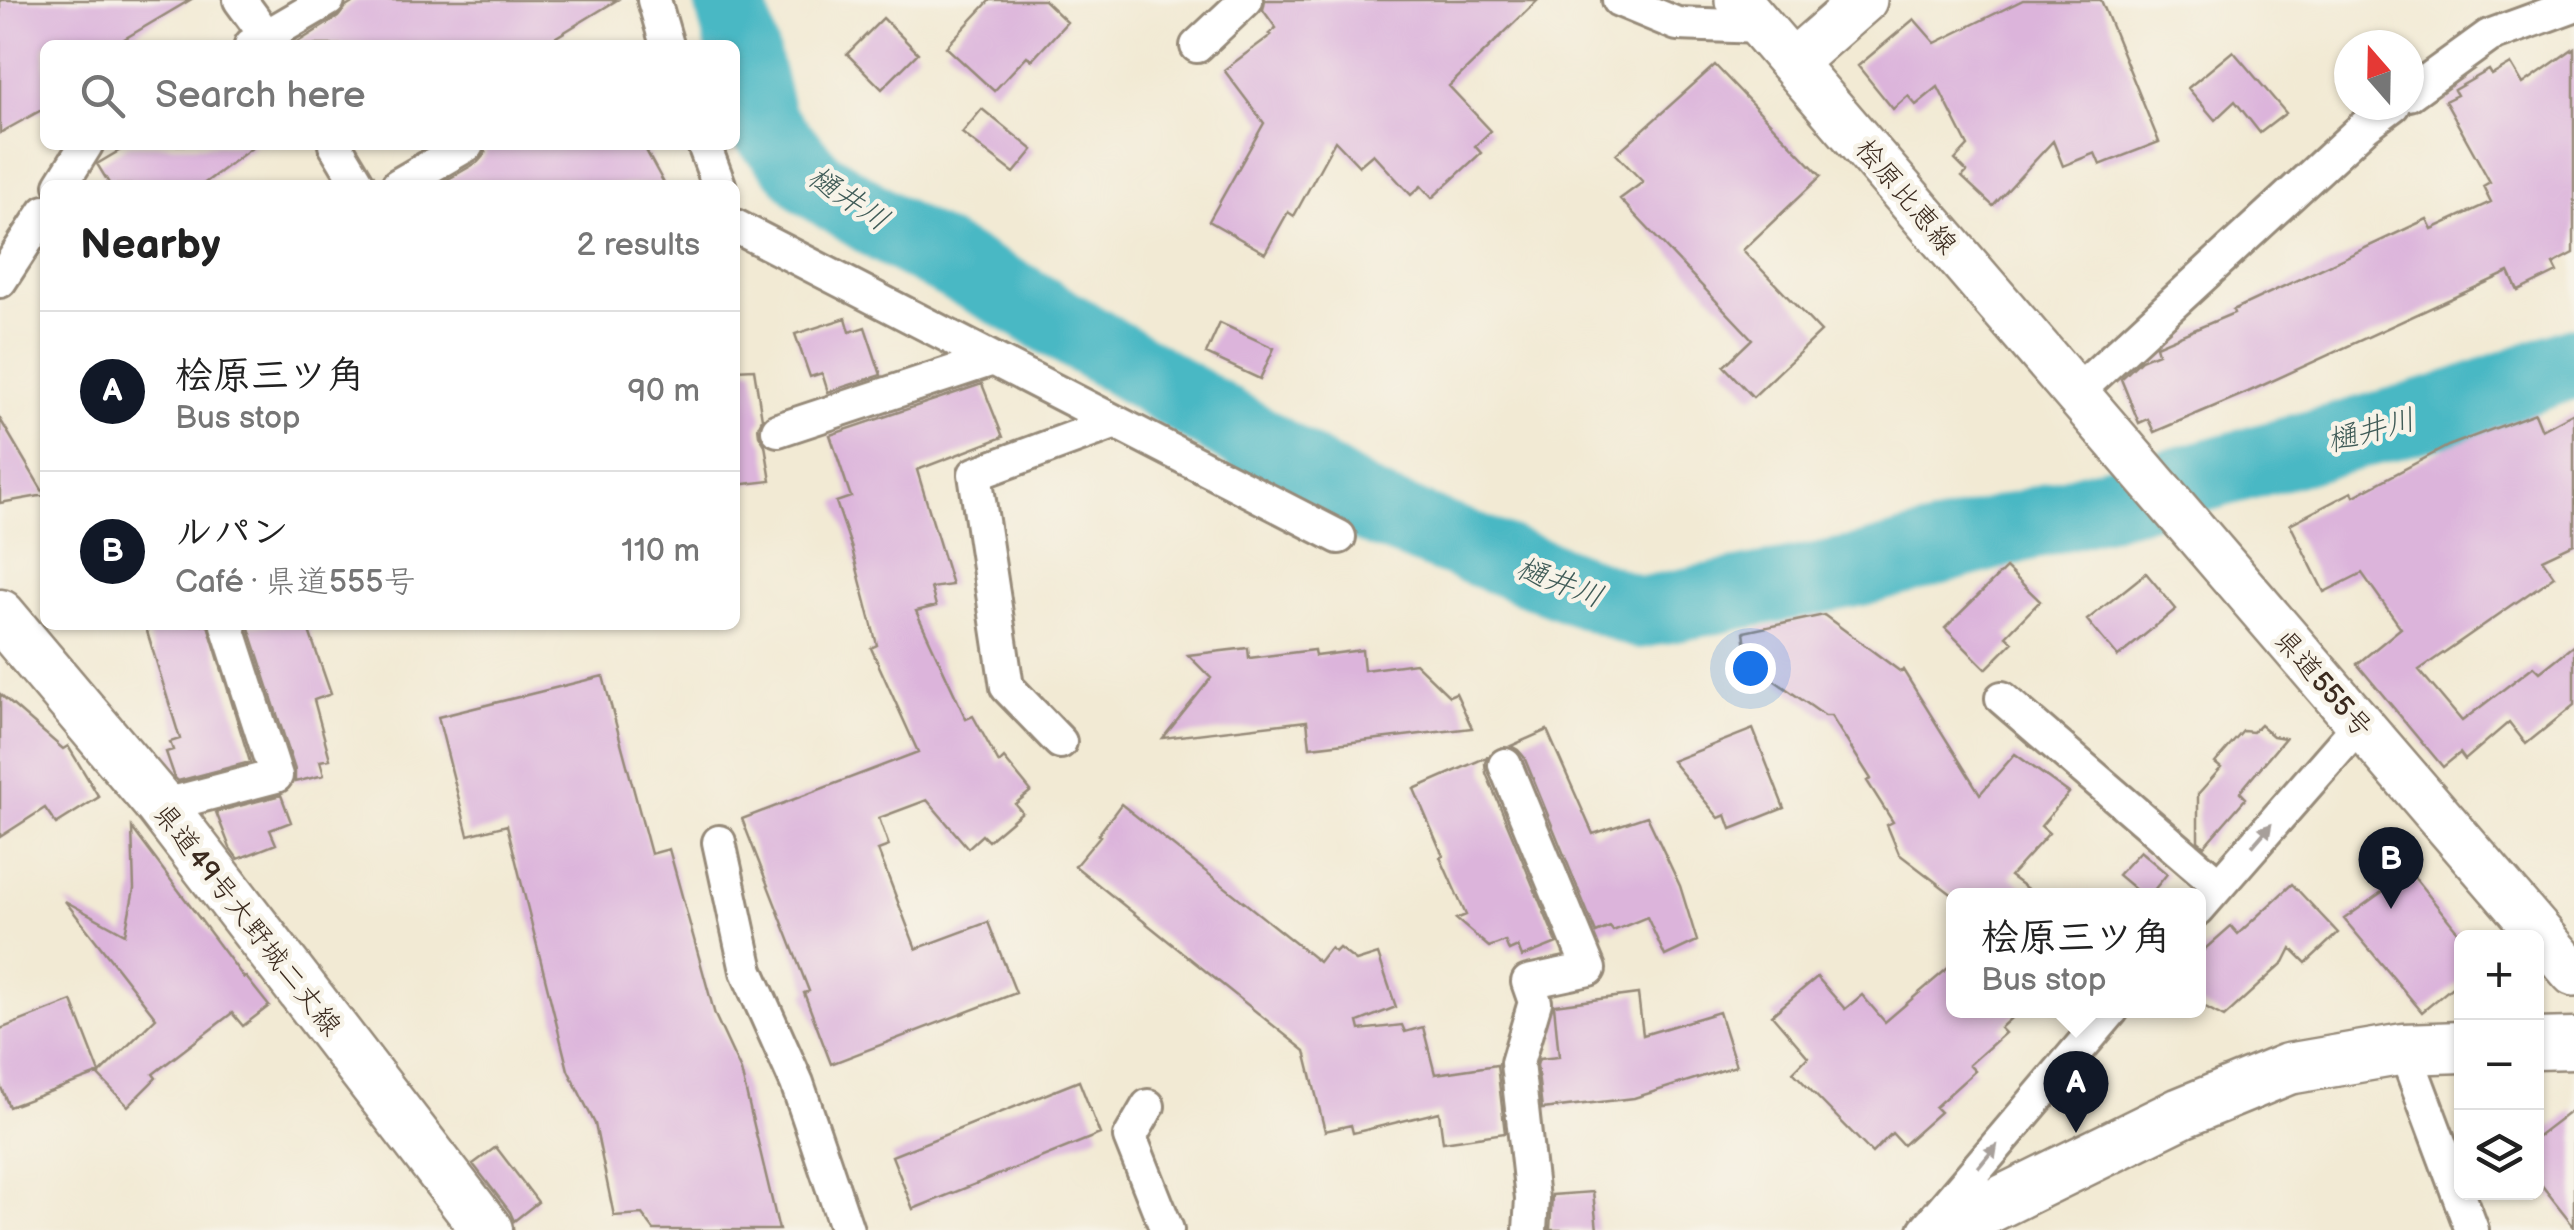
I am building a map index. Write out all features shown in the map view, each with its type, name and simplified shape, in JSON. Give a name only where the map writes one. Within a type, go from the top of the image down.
[{"type":"main road","points":[[1793,62],[1864,0]]},
{"type":"main road","name":"桧原比恵線","points":[[1750,14],[2074,394]]},
{"type":"main road","name":"県道555号","points":[[2074,394],[2574,973]]},
{"type":"main road","name":"県道49号大野城二丈線","points":[[0,615],[162,806],[488,1230]]},
{"type":"main road","points":[[2544,1044],[2574,1043]]},
{"type":"main road","points":[[1943,1230],[2181,1113],[2288,1068],[2404,1049],[2454,1047]]},
{"type":"street","points":[[240,0],[263,40]]},
{"type":"street","points":[[267,40],[328,0]]},
{"type":"street","points":[[1197,46],[1246,0]]},
{"type":"street","points":[[1619,0],[1677,24],[1750,14]]},
{"type":"street","points":[[2424,83],[2489,36],[2574,5]]},
{"type":"street","points":[[2074,394],[2373,120]]},
{"type":"street","points":[[64,180],[83,150]]},
{"type":"street","points":[[337,150],[356,180]]},
{"type":"street","points":[[407,180],[458,150]]},
{"type":"street","points":[[706,150],[717,180]]},
{"type":"street","points":[[0,281],[40,220]]},
{"type":"street","points":[[0,224],[19,253]]},
{"type":"street","points":[[740,229],[1339,537]]},
{"type":"street","points":[[778,430],[994,359]]},
{"type":"street","points":[[1060,742],[1006,687],[975,474],[1116,422]]},
{"type":"street","points":[[162,806],[276,776],[229,630]]},
{"type":"street","points":[[2002,698],[2200,888]]},
{"type":"street","points":[[2209,897],[2360,724]]},
{"type":"street","points":[[1505,765],[1588,968],[1528,982],[1535,1002],[1517,1063],[1532,1199],[1530,1230]]},
{"type":"street","points":[[719,842],[747,971],[797,1083],[847,1230]]},
{"type":"street","points":[[1925,1230],[2105,1018]]},
{"type":"street","points":[[2404,1049],[2472,1230]]},
{"type":"street","points":[[1148,1106],[1130,1137],[1167,1230]]},
{"type":"building","points":[[0,0],[190,0],[122,40],[40,40],[40,111],[0,133]]},
{"type":"building","points":[[357,0],[617,0],[551,40],[301,40],[338,17]]},
{"type":"building","points":[[990,0],[1044,0],[1067,22],[1032,60],[1027,56],[994,91],[946,47]]},
{"type":"building","points":[[1265,0],[1538,0],[1449,86],[1491,131],[1475,146],[1481,153],[1432,198],[1421,186],[1411,195],[1373,154],[1359,166],[1335,141],[1294,216],[1288,212],[1265,253],[1209,221],[1264,123],[1224,70],[1276,28],[1263,10]]},
{"type":"building","points":[[2023,0],[2101,0],[2159,142],[2100,165],[2095,153],[2063,166],[2053,141],[1993,206],[1962,177],[1967,172],[1955,160],[1968,146],[1938,87],[1916,105],[1908,96],[1893,109],[1858,66],[1914,19],[1935,43]]},
{"type":"building","points":[[883,18],[918,53],[882,89],[847,54]]},
{"type":"building","points":[[2574,48],[2574,253],[2553,264],[2557,272],[2518,291],[2509,272],[2154,432],[2148,419],[2139,423],[2121,379],[2141,360],[2158,353],[2156,346],[2234,313],[2233,310],[2427,219],[2432,229],[2491,202],[2483,186],[2490,182],[2445,101],[2457,95],[2454,90],[2489,70],[2492,75],[2511,64],[2523,84]]},
{"type":"building","points":[[2233,51],[2286,113],[2260,133],[2235,101],[2215,120],[2188,88]]},
{"type":"building","points":[[1715,65],[1821,176],[1743,250],[1821,332],[1753,397],[1724,366],[1752,339],[1620,199],[1643,182],[1616,154]]},
{"type":"building","points":[[982,109],[1033,150],[1014,173],[962,133]]},
{"type":"building","points":[[121,150],[249,150],[209,180],[107,180],[97,164]]},
{"type":"building","points":[[486,150],[646,150],[662,180],[447,180]]},
{"type":"building","points":[[846,318],[850,332],[865,327],[881,375],[828,392],[822,373],[810,377],[795,334]]},
{"type":"building","points":[[1220,323],[1274,348],[1260,379],[1206,354]]},
{"type":"building","points":[[754,369],[762,419],[759,435],[765,445],[771,481],[740,484],[740,370]]},
{"type":"building","points":[[982,384],[1003,437],[917,470],[952,585],[931,588],[936,606],[916,611],[966,719],[973,716],[999,763],[1004,758],[1031,791],[1015,804],[1022,812],[988,841],[982,835],[968,848],[927,800],[879,818],[889,846],[878,850],[916,949],[988,922],[1016,993],[831,1064],[804,993],[809,991],[742,819],[918,752],[871,648],[877,645],[836,502],[851,497],[830,435]]},
{"type":"building","points":[[2535,413],[2542,430],[2574,413],[2574,544],[2542,559],[2554,576],[2419,670],[2462,721],[2534,666],[2540,672],[2574,645],[2574,705],[2526,744],[2509,722],[2465,760],[2460,753],[2443,767],[2357,664],[2401,628],[2362,573],[2324,592],[2290,524],[2352,492],[2354,496],[2448,446]]},
{"type":"building","points":[[0,419],[40,487],[40,496],[0,503]]},
{"type":"building","points":[[2006,568],[2040,601],[2006,636],[2013,642],[1986,669],[1945,628]]},
{"type":"building","points":[[2146,573],[2176,609],[2118,657],[2087,620]]},
{"type":"building","points":[[1824,615],[1903,670],[1980,794],[2015,754],[2069,793],[2041,826],[2049,833],[2010,876],[2026,888],[1946,890],[1899,854],[1887,825],[1893,822],[1831,716],[1825,716],[1748,662],[1744,632]]},
{"type":"building","points":[[147,630],[210,630],[250,762],[178,781],[166,752],[173,750],[170,742],[180,739]]},
{"type":"building","points":[[250,630],[309,630],[331,694],[314,700],[330,759],[320,761],[324,775],[295,782],[295,770]]},
{"type":"building","points":[[1248,648],[1249,658],[1314,650],[1315,656],[1362,650],[1364,670],[1415,663],[1449,696],[1456,693],[1472,728],[1310,747],[1307,721],[1163,738],[1211,678],[1188,655]]},
{"type":"building","points":[[603,676],[651,854],[669,849],[715,1015],[741,1071],[779,1230],[654,1230],[642,1214],[614,1216],[595,1124],[568,1070],[507,825],[468,835],[438,717]]},
{"type":"building","points":[[0,694],[63,749],[68,746],[99,797],[56,824],[45,808],[0,837]]},
{"type":"building","points":[[2260,725],[2273,736],[2285,738],[2240,792],[2246,798],[2204,846],[2198,841],[2198,794],[2221,768],[2215,763],[2243,731],[2253,732]]},
{"type":"building","points":[[1753,729],[1784,808],[1731,829],[1726,815],[1719,818],[1672,761]]},
{"type":"building","points":[[1547,730],[1593,834],[1647,816],[1680,886],[1697,941],[1665,956],[1647,917],[1613,931],[1610,927],[1596,933],[1524,757],[1511,746]]},
{"type":"building","points":[[1487,757],[1486,773],[1557,943],[1522,957],[1518,947],[1509,951],[1505,941],[1489,947],[1456,919],[1466,915],[1414,789]]},
{"type":"building","points":[[281,795],[291,822],[270,830],[276,844],[238,859],[216,812]]},
{"type":"building","points":[[1121,804],[1319,962],[1330,948],[1335,952],[1339,948],[1356,961],[1378,954],[1396,1007],[1358,1022],[1360,1030],[1402,1025],[1405,1032],[1423,1027],[1435,1074],[1497,1065],[1505,1133],[1443,1142],[1439,1112],[1353,1133],[1351,1125],[1325,1131],[1305,1051],[1075,866]]},
{"type":"building","points":[[132,828],[269,1006],[243,1026],[232,1013],[153,1074],[156,1078],[128,1106],[98,1075],[156,1018],[65,901],[125,934],[134,889]]},
{"type":"building","points":[[2140,851],[2167,874],[2156,888],[2133,888],[2118,875]]},
{"type":"building","points":[[2410,872],[2456,930],[2454,986],[2422,1012],[2344,919]]},
{"type":"building","points":[[2292,884],[2338,933],[2306,963],[2291,948],[2284,962],[2224,1017],[2206,1007],[2206,948],[2231,926],[2238,934]]},
{"type":"building","points":[[1946,970],[1946,1018],[2011,1018],[2000,1028],[2005,1033],[1969,1065],[1975,1071],[1935,1107],[1940,1112],[1903,1145],[1892,1133],[1872,1153],[1793,1072],[1808,1057],[1772,1015],[1817,977],[1845,1009],[1862,995],[1885,1022]]},
{"type":"building","points":[[1638,994],[1643,1035],[1719,1012],[1736,1066],[1634,1098],[1542,1109],[1537,1065],[1539,1059],[1559,1057],[1554,1005]]},
{"type":"building","points":[[72,1001],[100,1073],[9,1107],[0,1085],[0,1029]]},
{"type":"building","points":[[1079,1081],[1100,1134],[913,1209],[892,1156]]},
{"type":"building","points":[[2574,1109],[2574,1226],[2544,1188],[2544,1132]]},
{"type":"building","points":[[496,1147],[538,1202],[514,1221],[473,1164]]},
{"type":"building","points":[[1593,1192],[1597,1230],[1550,1230],[1552,1195]]},
{"type":"waterway","name":"樋井川","points":[[730,0],[761,123],[814,182],[886,228],[1017,298],[1368,508],[1639,613],[1867,569],[2439,411],[2574,362]]},
{"type":"place","name":"ルパン","points":[[2391,909]]},
{"type":"place","name":"桧原三ツ角","points":[[2076,1133]]}]
